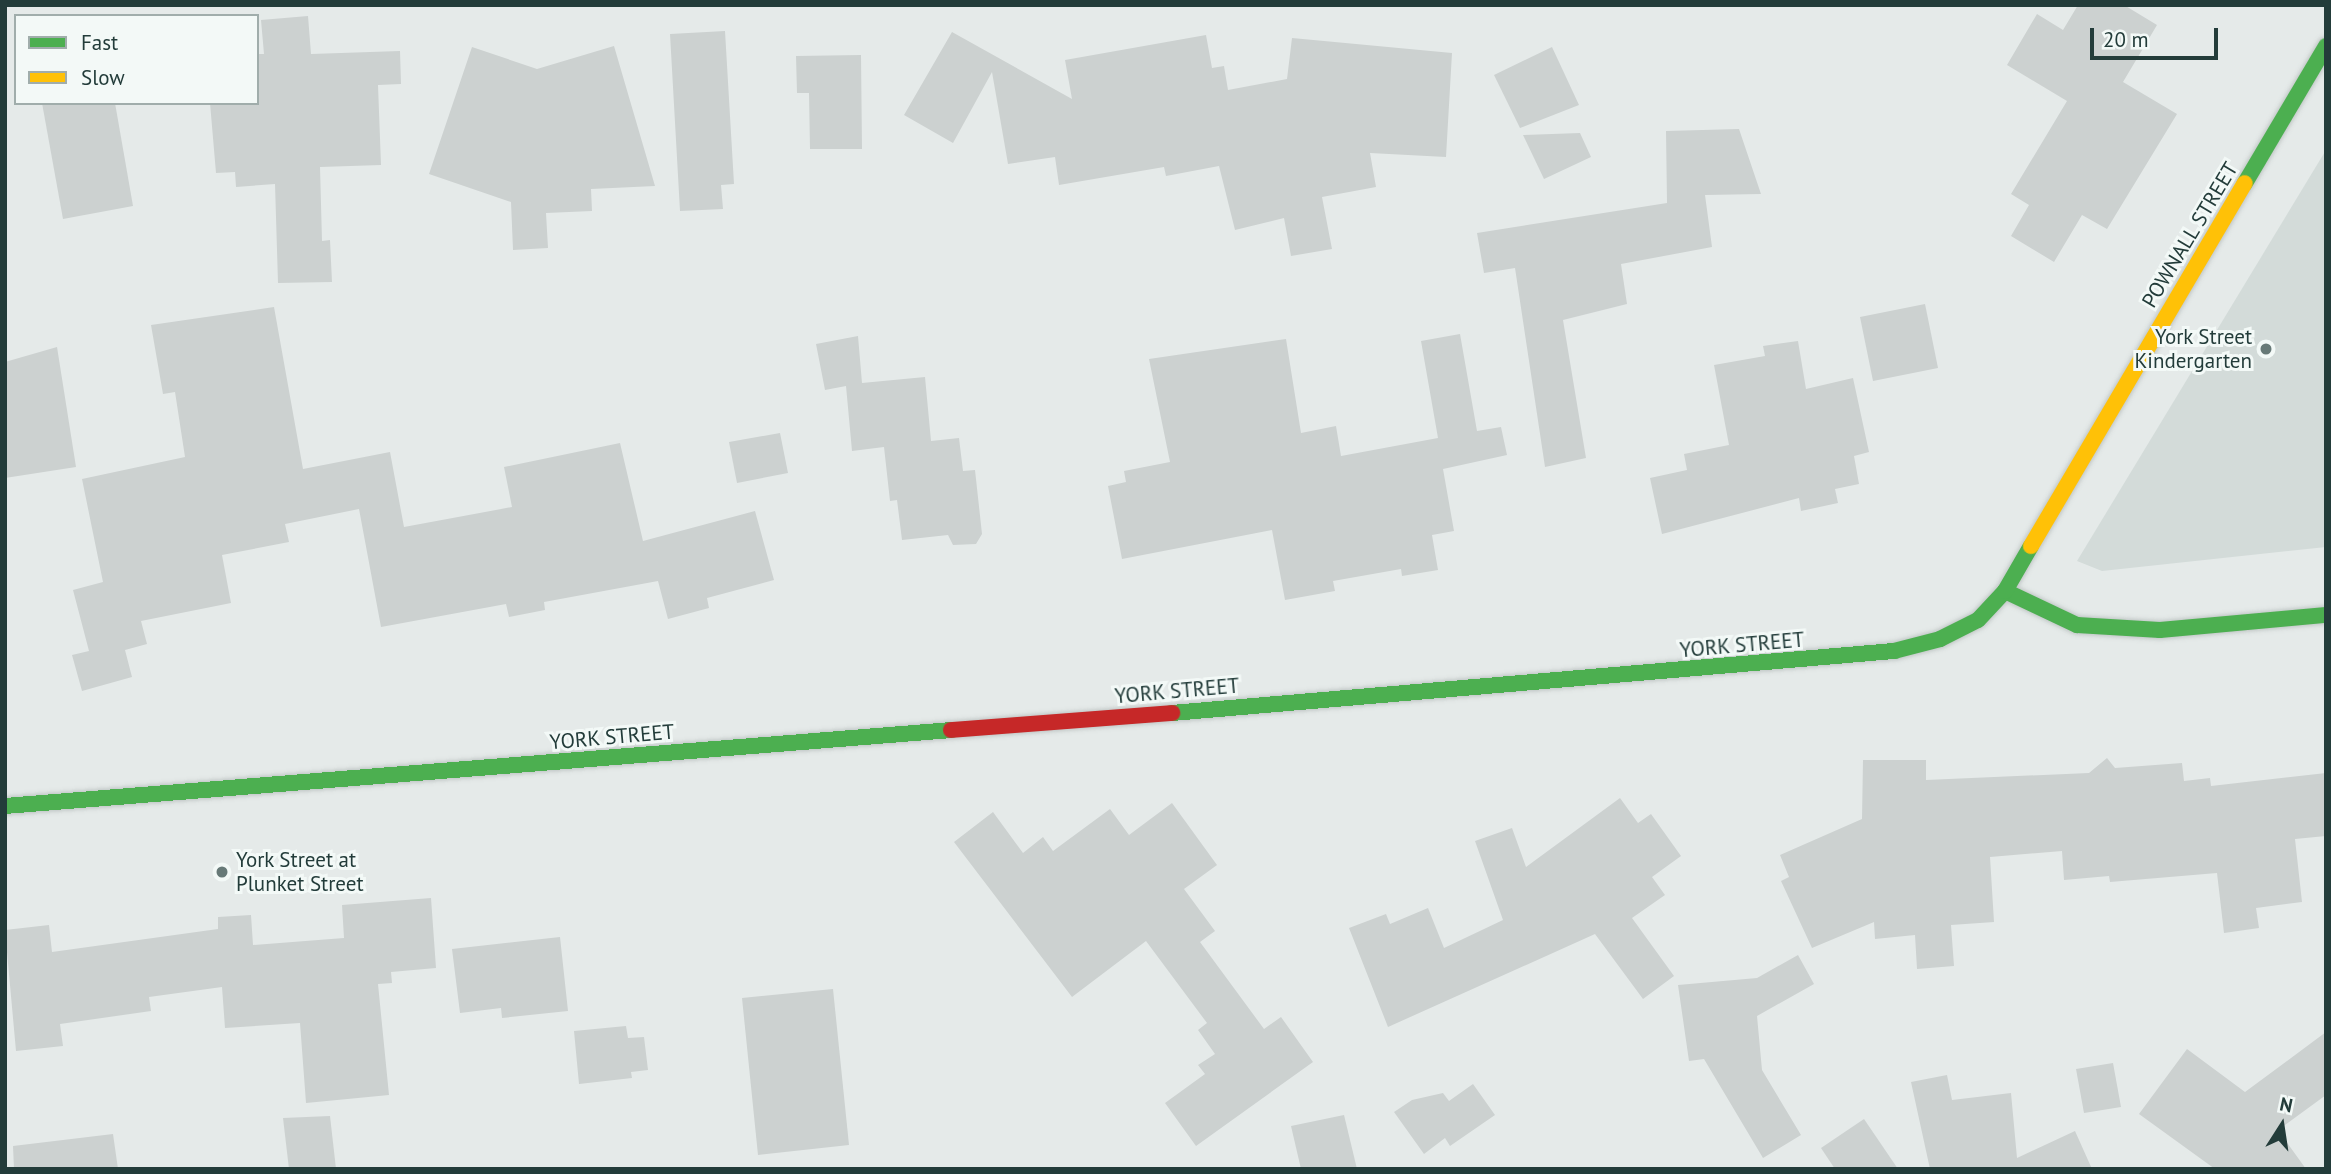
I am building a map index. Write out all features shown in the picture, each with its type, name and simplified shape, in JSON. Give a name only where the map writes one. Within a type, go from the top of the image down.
[{"type":"street","name":"POWNALL STREET","points":[[2005,591],[2326,46]]},
{"type":"street","points":[[2005,591],[2077,625],[2160,630],[2326,615]]},
{"type":"street","name":"YORK STREET","points":[[5,806],[1756,666],[1894,651],[1940,639],[1978,620],[2005,591]]},
{"type":"shaded area","name":"York Street Kindergarten","points":[[2326,150],[2326,547],[2102,571],[2077,561]]},
{"type":"building","points":[[2078,5],[2124,5],[2157,25],[2123,82],[2177,114],[2107,229],[2082,215],[2054,262],[2011,236],[2029,205],[2011,194],[2067,101],[2007,65],[2037,14],[2063,30]]},
{"type":"building","points":[[308,16],[311,54],[400,51],[401,84],[378,85],[381,165],[320,167],[322,241],[330,240],[332,282],[278,283],[275,184],[236,187],[235,172],[216,173],[210,105],[259,105],[259,54],[264,54],[261,20]]},
{"type":"building","points":[[725,31],[734,184],[721,185],[723,209],[680,211],[670,34]]},
{"type":"building","points":[[952,32],[1072,99],[1065,60],[1206,35],[1212,68],[1224,66],[1228,90],[1287,79],[1292,38],[1452,53],[1446,157],[1370,153],[1376,187],[1322,197],[1332,249],[1291,256],[1284,218],[1235,230],[1219,166],[1166,176],[1164,167],[1059,185],[1055,157],[1008,164],[992,72],[953,143],[904,115]]},
{"type":"building","points":[[614,46],[655,186],[591,189],[592,211],[546,213],[548,248],[513,250],[511,202],[429,174],[472,47],[537,69]]},
{"type":"building","points":[[1552,47],[1579,105],[1520,128],[1494,75]]},
{"type":"building","points":[[861,55],[862,149],[810,149],[809,93],[797,93],[796,56]]},
{"type":"building","points":[[42,105],[115,105],[133,206],[63,219]]},
{"type":"building","points":[[1739,129],[1761,194],[1705,195],[1712,247],[1621,264],[1627,304],[1563,320],[1586,458],[1545,467],[1515,268],[1484,273],[1477,233],[1667,203],[1666,131]]},
{"type":"building","points":[[1580,133],[1591,157],[1544,179],[1523,135]]},
{"type":"building","points":[[1925,304],[1938,368],[1873,381],[1860,317]]},
{"type":"building","points":[[274,307],[303,469],[390,452],[404,527],[512,507],[504,467],[620,443],[643,541],[755,511],[774,580],[707,598],[709,608],[668,619],[658,581],[544,602],[545,610],[509,617],[506,604],[381,627],[359,509],[285,524],[289,542],[222,555],[231,603],[141,621],[147,644],[125,650],[132,677],[82,691],[72,655],[89,651],[73,590],[103,582],[82,479],[185,457],[175,392],[163,394],[151,325]]},
{"type":"building","points":[[1460,334],[1477,431],[1501,427],[1507,455],[1443,469],[1454,531],[1432,535],[1438,570],[1402,576],[1401,569],[1333,581],[1335,591],[1285,600],[1272,530],[1122,559],[1108,486],[1126,482],[1124,471],[1170,462],[1149,359],[1286,339],[1301,433],[1336,426],[1341,456],[1438,438],[1421,341]]},
{"type":"building","points":[[858,336],[862,383],[925,377],[931,441],[959,438],[963,471],[975,470],[982,534],[976,544],[953,545],[948,535],[902,540],[897,500],[890,501],[884,447],[852,451],[846,386],[825,390],[816,344]]},
{"type":"building","points":[[1798,341],[1806,389],[1853,378],[1869,452],[1854,456],[1859,484],[1835,489],[1838,503],[1801,511],[1799,498],[1662,534],[1650,478],[1687,470],[1684,454],[1729,445],[1714,365],[1765,356],[1763,346]]},
{"type":"building","points":[[57,347],[76,467],[5,478],[5,362]]},
{"type":"building","points":[[780,433],[788,473],[737,483],[729,442]]},
{"type":"building","points":[[2107,758],[2115,768],[2182,763],[2184,781],[2210,778],[2211,786],[2326,773],[2326,836],[2295,839],[2302,902],[2256,908],[2259,928],[2224,933],[2217,873],[2110,882],[2109,876],[2064,880],[2062,851],[1990,857],[1994,922],[1951,925],[1954,966],[1917,969],[1915,935],[1875,939],[1874,922],[1812,948],[1781,881],[1789,877],[1780,855],[1862,819],[1863,760],[1926,760],[1926,780],[2089,773]]},
{"type":"building","points":[[1620,798],[1638,823],[1651,814],[1681,856],[1652,877],[1665,895],[1632,918],[1674,976],[1643,999],[1595,934],[1388,1027],[1349,928],[1386,914],[1390,924],[1428,908],[1444,948],[1503,920],[1475,841],[1512,828],[1526,867]]},
{"type":"building","points":[[1172,803],[1217,865],[1184,889],[1215,931],[1200,942],[1264,1029],[1281,1017],[1313,1062],[1196,1146],[1165,1103],[1205,1074],[1198,1065],[1215,1054],[1198,1030],[1207,1023],[1146,941],[1072,997],[954,842],[993,812],[1023,853],[1043,837],[1053,851],[1110,809],[1129,835]]},
{"type":"building","points":[[431,898],[436,968],[391,972],[392,983],[378,984],[389,1095],[306,1103],[300,1023],[225,1028],[222,987],[149,997],[151,1011],[60,1024],[63,1046],[16,1051],[5,930],[49,925],[52,952],[218,929],[218,917],[251,915],[253,945],[344,938],[342,905]]},
{"type":"building","points":[[560,937],[568,1011],[502,1018],[501,1008],[460,1013],[452,949]]},
{"type":"building","points":[[1798,955],[1814,984],[1757,1016],[1762,1070],[1801,1135],[1763,1158],[1704,1059],[1689,1061],[1678,985],[1757,978]]},
{"type":"building","points":[[833,989],[849,1145],[758,1155],[742,998]]},
{"type":"building","points":[[626,1026],[628,1038],[644,1037],[648,1070],[631,1072],[632,1078],[579,1084],[574,1031]]},
{"type":"building","points":[[2326,1032],[2326,1095],[2278,1130],[2306,1169],[2215,1169],[2139,1114],[2187,1049],[2245,1092]]},
{"type":"building","points":[[2113,1063],[2121,1107],[2084,1113],[2076,1069]]},
{"type":"building","points":[[1947,1075],[1952,1100],[2011,1093],[2017,1158],[2075,1131],[2092,1169],[1930,1169],[1911,1082]]},
{"type":"building","points":[[1473,1084],[1495,1115],[1450,1146],[1445,1138],[1424,1154],[1394,1112],[1412,1100],[1443,1093],[1449,1101]]},
{"type":"building","points":[[1344,1115],[1357,1169],[1301,1169],[1291,1126]]},
{"type":"building","points":[[330,1116],[336,1169],[289,1169],[283,1118]]},
{"type":"building","points":[[1864,1119],[1898,1169],[1835,1169],[1821,1148]]},
{"type":"building","points":[[113,1134],[118,1169],[14,1169],[13,1146]]},
{"type":"traffic: fast","points":[[2245,183],[2326,46]]},
{"type":"traffic: fast","points":[[1172,713],[1894,651],[1940,639],[1978,620],[2005,591],[2031,546]]},
{"type":"traffic: fast","points":[[2005,591],[2077,625],[2160,630],[2326,615]]},
{"type":"traffic: fast","points":[[5,806],[951,730]]},
{"type":"traffic: slow","points":[[2031,546],[2245,183]]},
{"type":"traffic: jam","points":[[951,730],[1172,713]]},
{"type":"place","name":"York Street Kindergarten","points":[[2266,349]]},
{"type":"place","name":"York Street at Plunket Street","points":[[222,872]]}]
